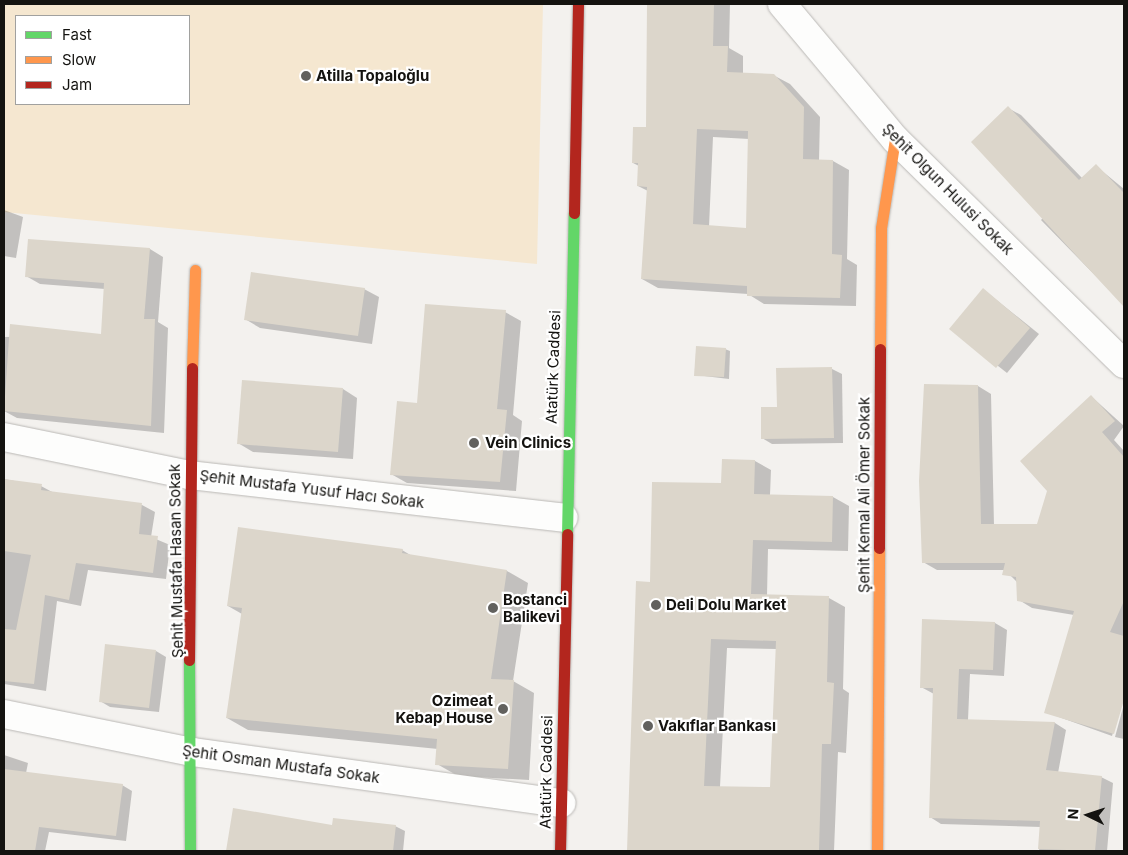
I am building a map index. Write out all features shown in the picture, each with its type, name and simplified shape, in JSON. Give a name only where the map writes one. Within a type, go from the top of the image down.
[{"type":"street","name":"Atatürk Caddesi","points":[[560,851],[564,518],[578,4]]},
{"type":"street","name":"Şehit Olgun Hulusi Sokak","points":[[782,4],[895,139],[1122,358]]},
{"type":"street","name":"Şehit Kemal Ali Ömer Sokak","points":[[877,851],[882,228],[895,139]]},
{"type":"street","name":"Şehit Mustafa Hasan Sokak","points":[[190,851],[193,752],[189,475],[195,270]]},
{"type":"street","name":"Şehit Mustafa Yusuf Hacı Sokak","points":[[4,437],[189,475],[564,518]]},
{"type":"street","name":"Şehit Osman Mustafa Sokak","points":[[4,714],[193,752],[561,803]]},
{"type":"shaded area","points":[[4,4],[543,4],[537,264],[4,212]]},
{"type":"building","points":[[647,4],[714,4],[713,46],[728,46],[727,72],[774,74],[804,107],[803,159],[833,160],[832,254],[842,255],[840,298],[747,296],[747,286],[641,279],[647,187],[637,186],[638,163],[632,163],[633,127],[646,127]],"holes":[[[697,129],[748,131],[746,228],[693,224]]]},
{"type":"building","points":[[1008,106],[1079,180],[1096,164],[1124,193],[1124,307],[971,142]]},
{"type":"building","points":[[28,239],[150,248],[144,319],[155,319],[151,426],[4,411],[10,324],[101,334],[104,283],[25,277]]},
{"type":"building","points":[[251,272],[365,288],[358,336],[244,320]]},
{"type":"building","points":[[983,288],[1030,328],[996,368],[949,329]]},
{"type":"building","points":[[425,304],[506,310],[497,409],[507,410],[500,482],[390,475],[397,401],[417,403]]},
{"type":"building","points":[[696,346],[726,348],[724,377],[694,376]]},
{"type":"building","points":[[832,367],[834,438],[761,439],[761,407],[777,407],[776,368]]},
{"type":"building","points":[[242,380],[343,388],[338,452],[237,444]]},
{"type":"building","points":[[924,384],[978,385],[981,524],[1037,524],[1047,491],[1020,461],[1091,395],[1115,421],[1102,432],[1124,457],[1124,601],[1110,632],[1124,636],[1124,700],[1114,734],[1044,713],[1074,611],[1017,601],[1016,577],[1002,575],[1005,563],[922,563],[919,481]]},
{"type":"building","points":[[722,459],[755,460],[754,494],[833,496],[832,542],[753,540],[751,594],[829,596],[827,682],[834,683],[831,744],[822,744],[819,851],[627,851],[636,581],[650,582],[652,482],[721,483]],"holes":[[[711,639],[776,641],[770,787],[704,786]]]},
{"type":"building","points":[[4,479],[42,484],[41,490],[142,503],[139,534],[158,536],[153,573],[76,563],[69,600],[45,595],[34,684],[4,681],[4,629],[16,630],[31,555],[4,551]]},
{"type":"building","points":[[238,527],[403,549],[402,553],[507,570],[491,679],[514,680],[508,769],[435,765],[437,739],[226,718],[242,608],[227,606]]},
{"type":"building","points":[[922,619],[995,622],[993,670],[959,669],[957,719],[1055,722],[1046,770],[1102,776],[1095,851],[1038,849],[1040,821],[929,818],[933,688],[920,688]]},
{"type":"building","points":[[105,644],[156,650],[149,708],[99,702]]},
{"type":"building","points":[[4,769],[123,784],[116,836],[39,827],[35,851],[4,851]]},
{"type":"building","points":[[233,808],[332,825],[333,818],[396,825],[393,851],[226,851]]},
{"type":"traffic: fast","points":[[567,534],[574,213]]},
{"type":"traffic: fast","points":[[189,660],[190,851]]},
{"type":"traffic: slow","points":[[880,349],[881,228],[895,139]]},
{"type":"traffic: slow","points":[[192,368],[195,270]]},
{"type":"traffic: slow","points":[[877,851],[879,548]]},
{"type":"traffic: jam","points":[[574,213],[578,4]]},
{"type":"traffic: jam","points":[[879,548],[880,349]]},
{"type":"traffic: jam","points":[[189,660],[192,368]]},
{"type":"traffic: jam","points":[[560,851],[567,534]]},
{"type":"place","name":"Atilla Topaloğlu","points":[[306,76]]},
{"type":"place","name":"Vein Clinics","points":[[474,443]]},
{"type":"place","name":"Deli Dolu Market","points":[[656,605]]},
{"type":"place","name":"Bostanci Balikevi","points":[[493,608]]},
{"type":"place","name":"Ozimeat Kebap House","points":[[503,709]]},
{"type":"place","name":"Vakıflar Bankası","points":[[648,726]]}]
